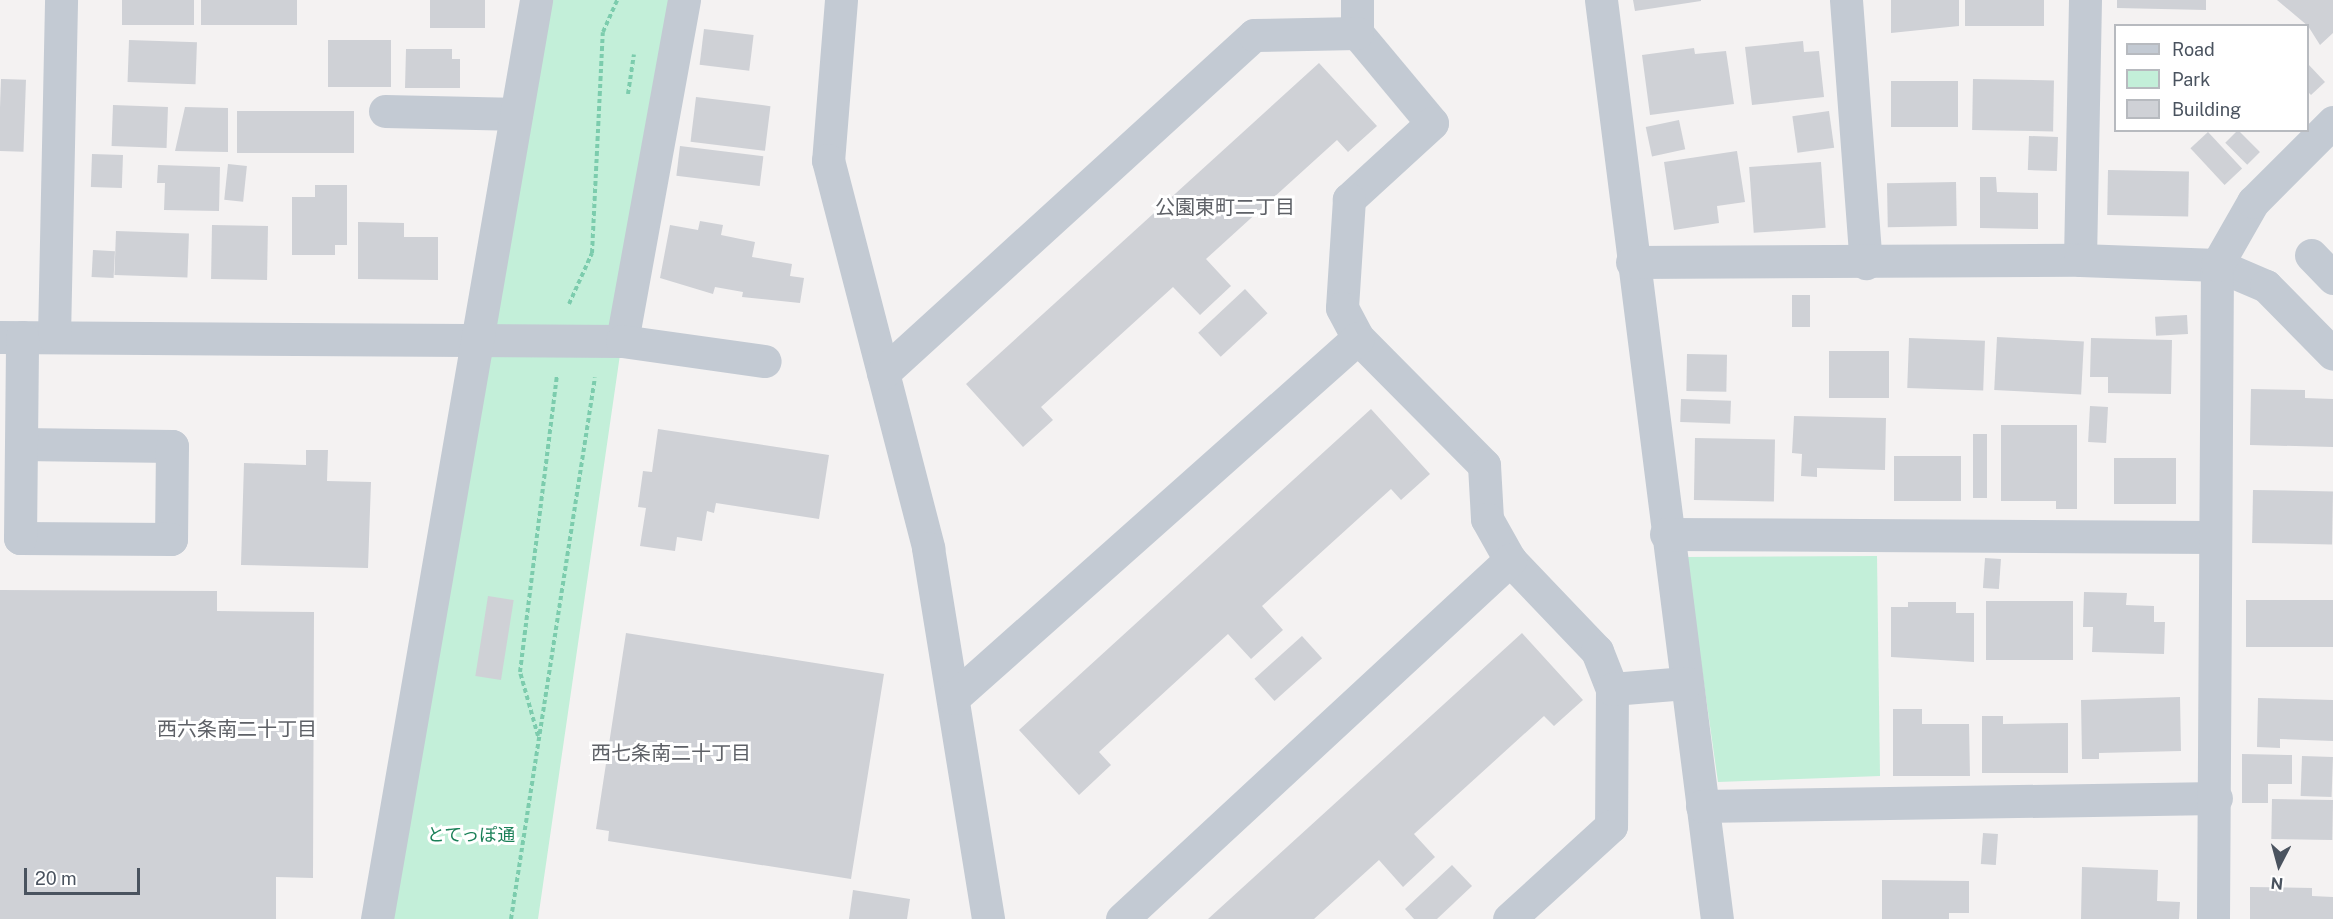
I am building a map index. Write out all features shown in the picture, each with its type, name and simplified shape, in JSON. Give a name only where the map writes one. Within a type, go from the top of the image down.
[{"type":"street","points":[[54,338],[61,0]]},
{"type":"street","points":[[377,919],[536,0]]},
{"type":"street","points":[[612,340],[684,0]]},
{"type":"street","points":[[841,0],[828,160],[928,548],[988,919]]},
{"type":"street","points":[[1357,0],[1357,33],[1432,123],[1349,199],[1342,308],[1358,338],[1484,465],[1486,519],[1510,560],[1597,651],[1612,689],[1611,826],[1509,919]]},
{"type":"street","points":[[1601,0],[1666,534],[1717,919]]},
{"type":"street","points":[[1846,0],[1866,263]]},
{"type":"street","points":[[2080,260],[2085,0]]},
{"type":"street","points":[[883,373],[1254,35],[1357,33]]},
{"type":"street","points":[[385,111],[516,114]]},
{"type":"street","points":[[2213,919],[2216,798],[2213,537],[2217,265],[2253,202],[2333,122]]},
{"type":"street","points":[[1632,262],[1866,263],[2080,260],[2217,265],[2266,286],[2333,354]]},
{"type":"street","points":[[21,444],[172,446],[171,539],[20,538],[21,444],[11,337],[612,340],[765,362]]},
{"type":"street","points":[[953,698],[1358,338]]},
{"type":"street","points":[[1666,534],[2213,537]]},
{"type":"street","points":[[1122,919],[1510,560]]},
{"type":"street","points":[[1612,689],[1686,682]]},
{"type":"street","points":[[1702,806],[2216,798]]},
{"type":"path","points":[[628,99],[636,44]]},
{"type":"path","points":[[511,919],[612,340]]},
{"type":"green space","name":"とてっぽ通","points":[[536,0],[684,0],[622,341],[538,919],[377,919]]},
{"type":"green space","points":[[1877,556],[1880,776],[1718,782],[1686,557]]},
{"type":"building","points":[[122,0],[194,0],[194,25],[122,25]]},
{"type":"building","points":[[201,0],[297,0],[297,25],[201,25]]},
{"type":"building","points":[[430,0],[485,0],[485,28],[430,28]]},
{"type":"building","points":[[1633,0],[1701,0],[1701,1],[1635,11]]},
{"type":"building","points":[[1891,0],[1959,0],[1959,26],[1891,33]]},
{"type":"building","points":[[1965,0],[2044,0],[2044,26],[1965,26]]},
{"type":"building","points":[[2117,0],[2206,0],[2206,10],[2117,8]]},
{"type":"building","points":[[2277,0],[2333,0],[2333,33],[2320,45],[2309,24],[2306,24]]},
{"type":"building","points":[[704,29],[754,35],[749,71],[700,65]]},
{"type":"building","points":[[129,40],[197,42],[195,84],[128,82]]},
{"type":"building","points":[[328,40],[391,40],[391,87],[328,87]]},
{"type":"building","points":[[1803,41],[1804,52],[1819,51],[1824,97],[1752,105],[1745,47]]},
{"type":"building","points":[[1694,48],[1695,54],[1726,51],[1734,104],[1650,115],[1642,55]]},
{"type":"building","points":[[406,49],[452,49],[452,59],[460,59],[460,88],[405,88]]},
{"type":"building","points":[[1319,63],[1377,126],[1348,152],[1337,140],[1206,259],[1231,286],[1200,315],[1173,287],[1041,407],[1053,420],[1023,447],[966,384]]},
{"type":"building","points":[[2309,65],[2325,82],[2311,95],[2309,93]]},
{"type":"building","points":[[1,79],[26,80],[23,152],[0,151]]},
{"type":"building","points":[[1973,79],[2054,80],[2053,131],[1972,130]]},
{"type":"building","points":[[1891,81],[1958,81],[1958,127],[1891,127]]},
{"type":"building","points":[[696,97],[770,106],[765,151],[691,142]]},
{"type":"building","points":[[113,105],[168,107],[167,148],[112,146]]},
{"type":"building","points":[[185,107],[228,108],[228,152],[175,151]]},
{"type":"building","points":[[237,111],[354,111],[354,153],[237,153]]},
{"type":"building","points":[[1829,111],[1834,148],[1798,153],[1792,116]]},
{"type":"building","points":[[1679,120],[1685,149],[1652,156],[1646,127]]},
{"type":"building","points":[[2208,132],[2242,169],[2225,185],[2190,148]]},
{"type":"building","points":[[2236,132],[2240,132],[2260,152],[2247,165],[2225,143]]},
{"type":"building","points":[[2029,136],[2058,137],[2057,171],[2028,170]]},
{"type":"building","points":[[680,146],[763,156],[760,186],[676,176]]},
{"type":"building","points":[[1737,151],[1745,202],[1717,206],[1719,223],[1674,230],[1664,162]]},
{"type":"building","points":[[92,154],[123,155],[122,188],[91,187]]},
{"type":"building","points":[[1821,162],[1826,228],[1754,233],[1749,167]]},
{"type":"building","points":[[228,164],[247,166],[243,202],[224,200]]},
{"type":"building","points":[[158,165],[220,167],[219,211],[164,210],[165,183],[157,183]]},
{"type":"building","points":[[2108,170],[2189,171],[2188,216],[2107,215]]},
{"type":"building","points":[[1980,177],[1996,177],[1997,192],[2038,193],[2038,229],[1980,228]]},
{"type":"building","points":[[1956,182],[1957,226],[1888,227],[1887,183]]},
{"type":"building","points":[[315,185],[347,185],[347,245],[335,245],[335,255],[292,255],[292,197],[315,197]]},
{"type":"building","points":[[700,221],[723,225],[721,235],[755,242],[752,257],[792,264],[790,276],[804,278],[800,303],[742,297],[743,292],[715,287],[713,294],[660,278],[670,225],[698,230]]},
{"type":"building","points":[[358,222],[404,223],[404,237],[438,237],[438,280],[358,279]]},
{"type":"building","points":[[212,225],[268,226],[267,280],[211,279]]},
{"type":"building","points":[[116,231],[189,234],[187,278],[114,275]]},
{"type":"building","points":[[93,250],[115,251],[114,278],[92,277]]},
{"type":"building","points":[[1245,289],[1268,313],[1221,357],[1198,333]]},
{"type":"building","points":[[1792,295],[1810,295],[1810,327],[1792,327]]},
{"type":"building","points":[[2187,315],[2188,334],[2156,336],[2155,317]]},
{"type":"building","points":[[1997,337],[2084,342],[2081,394],[1994,390]]},
{"type":"building","points":[[1909,338],[1985,341],[1983,391],[1907,388]]},
{"type":"building","points":[[2091,338],[2172,340],[2171,394],[2108,393],[2108,377],[2090,377]]},
{"type":"building","points":[[1829,351],[1889,351],[1889,398],[1829,398]]},
{"type":"building","points":[[1687,354],[1727,355],[1726,392],[1686,391]]},
{"type":"building","points":[[2251,389],[2305,390],[2305,398],[2333,399],[2333,447],[2250,445]]},
{"type":"building","points":[[1681,399],[1731,401],[1730,424],[1680,422]]},
{"type":"building","points":[[2090,406],[2108,407],[2106,443],[2088,442]]},
{"type":"building","points":[[1371,409],[1430,474],[1401,500],[1391,489],[1262,606],[1283,630],[1251,659],[1228,634],[1099,752],[1111,765],[1079,795],[1019,730]]},
{"type":"building","points":[[1794,416],[1886,418],[1885,470],[1817,468],[1817,477],[1801,476],[1802,454],[1792,453]]},
{"type":"building","points":[[2001,425],[2077,425],[2077,509],[2056,509],[2056,501],[2001,501]]},
{"type":"building","points":[[658,429],[829,455],[819,519],[716,503],[714,513],[707,511],[702,541],[677,537],[675,551],[640,546],[646,508],[638,507],[643,471],[652,472]]},
{"type":"building","points":[[1973,434],[1987,434],[1987,498],[1973,498]]},
{"type":"building","points":[[1695,438],[1775,439],[1774,501],[1694,500]]},
{"type":"building","points":[[306,450],[328,450],[327,481],[371,482],[368,568],[241,565],[244,463],[306,465]]},
{"type":"building","points":[[1894,456],[1961,456],[1961,501],[1894,501]]},
{"type":"building","points":[[2114,458],[2176,458],[2176,504],[2114,504]]},
{"type":"building","points":[[2253,490],[2333,491],[2332,544],[2252,543]]},
{"type":"building","points":[[1985,558],[2001,559],[1999,589],[1983,588]]},
{"type":"building","points":[[0,590],[217,591],[217,611],[314,612],[313,878],[276,877],[276,919],[0,919]]},
{"type":"building","points":[[2084,592],[2127,593],[2126,605],[2154,606],[2154,622],[2165,622],[2164,654],[2092,652],[2093,627],[2083,627]]},
{"type":"building","points":[[488,596],[514,600],[501,680],[475,676]]},
{"type":"building","points":[[2246,600],[2333,600],[2333,647],[2246,647]]},
{"type":"building","points":[[1986,601],[2073,601],[2073,660],[1986,660]]},
{"type":"building","points":[[1908,602],[1956,602],[1956,613],[1974,613],[1974,662],[1891,657],[1891,607],[1908,607]]},
{"type":"building","points":[[626,633],[884,674],[851,879],[608,841],[609,831],[596,829]]},
{"type":"building","points":[[1522,633],[1583,700],[1554,726],[1544,716],[1414,834],[1435,857],[1403,887],[1379,860],[1314,919],[1208,919]]},
{"type":"building","points":[[1302,636],[1322,658],[1275,701],[1254,679]]},
{"type":"building","points":[[2180,697],[2181,751],[2099,753],[2099,759],[2082,759],[2081,700]]},
{"type":"building","points":[[2258,698],[2333,700],[2333,741],[2280,739],[2280,748],[2257,747]]},
{"type":"building","points":[[1893,709],[1922,709],[1922,724],[1969,724],[1970,776],[1893,776]]},
{"type":"building","points":[[1982,716],[2003,716],[2003,724],[2068,723],[2068,773],[1982,773]]},
{"type":"building","points":[[2242,754],[2292,755],[2292,784],[2268,784],[2268,803],[2242,803]]},
{"type":"building","points":[[2302,756],[2333,757],[2332,797],[2301,796]]},
{"type":"building","points":[[2272,799],[2333,800],[2332,840],[2271,839]]},
{"type":"building","points":[[1983,833],[1998,834],[1996,865],[1981,864]]},
{"type":"building","points":[[1452,865],[1472,886],[1437,919],[1414,919],[1405,909]]},
{"type":"building","points":[[2082,867],[2158,870],[2157,901],[2180,902],[2179,919],[2081,919]]},
{"type":"building","points":[[1882,880],[1969,881],[1969,913],[1949,913],[1949,919],[1882,919]]},
{"type":"building","points":[[2250,887],[2312,888],[2312,896],[2333,897],[2333,919],[2250,919]]},
{"type":"building","points":[[853,890],[910,899],[907,919],[849,919]]},
{"type":"district","name":"公園東町二丁目","points":[[1225,207]]},
{"type":"district","name":"西六条南二十丁目","points":[[237,729]]},
{"type":"district","name":"西七条南二十丁目","points":[[671,753]]}]
